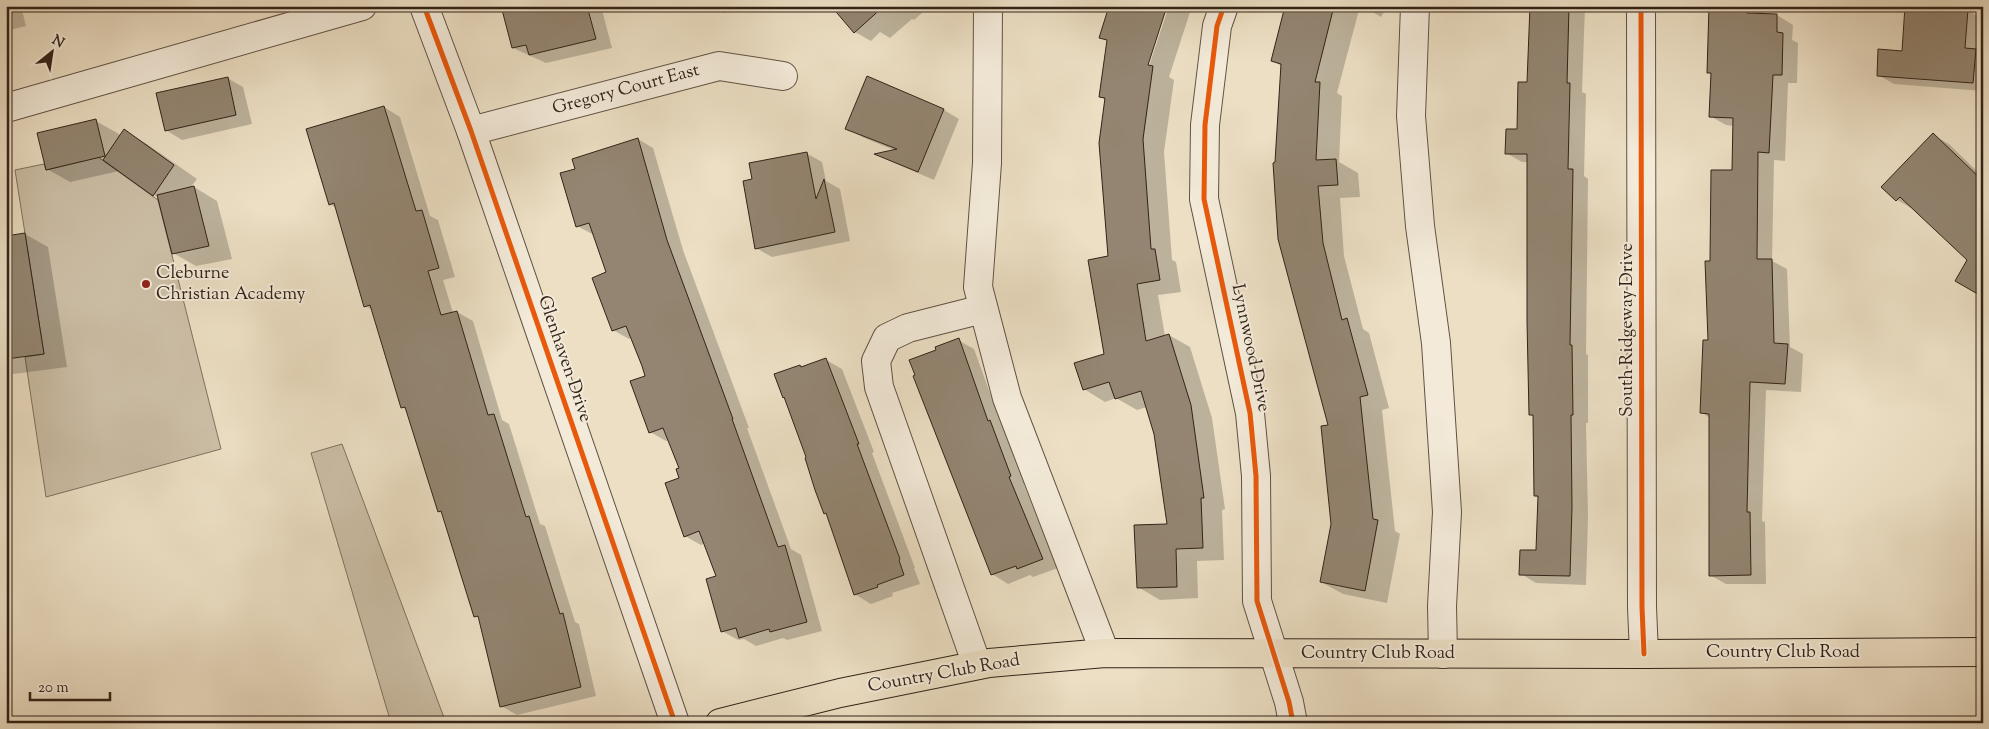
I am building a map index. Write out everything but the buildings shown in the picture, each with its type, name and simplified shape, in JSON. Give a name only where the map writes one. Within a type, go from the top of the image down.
[{"type":"main road","name":"Country Club Road","points":[[720,723],[840,693],[977,665],[1104,653],[1644,654],[1983,652]]},
{"type":"street","points":[[6,108],[362,6]]},
{"type":"street","name":"Glenhaven Drive","points":[[424,6],[471,131],[675,723]]},
{"type":"street","points":[[988,6],[987,164],[978,287],[1007,398],[1104,653]]},
{"type":"street","name":"Lynnwood Drive","points":[[1224,6],[1217,26],[1205,125],[1204,199],[1250,413],[1256,476],[1257,601],[1293,723]]},
{"type":"street","points":[[1415,6],[1411,116],[1420,226],[1436,343],[1447,512],[1442,606],[1442,654]]},
{"type":"street","name":"South Ridgeway Drive","points":[[1642,6],[1642,607],[1644,654]]},
{"type":"street","name":"Gregory Court East","points":[[471,131],[719,66],[783,76]]},
{"type":"street","points":[[977,665],[879,387],[876,361],[888,338],[908,328],[983,309]]},
{"type":"shaded area","points":[[98,157],[158,200],[221,449],[46,497],[25,357],[44,354],[15,170],[44,164],[46,170]]},
{"type":"shaded area","points":[[342,444],[446,723],[391,723],[311,453]]},
{"type":"cycle path","points":[[424,6],[471,131],[675,723]]},
{"type":"cycle path","points":[[1224,6],[1217,26],[1205,125],[1204,199],[1250,413],[1256,476],[1257,601],[1289,702],[1293,723]]},
{"type":"cycle path","points":[[1641,6],[1642,607],[1644,654]]},
{"type":"place","name":"Cleburne Christian Academy","points":[[146,284]]}]
